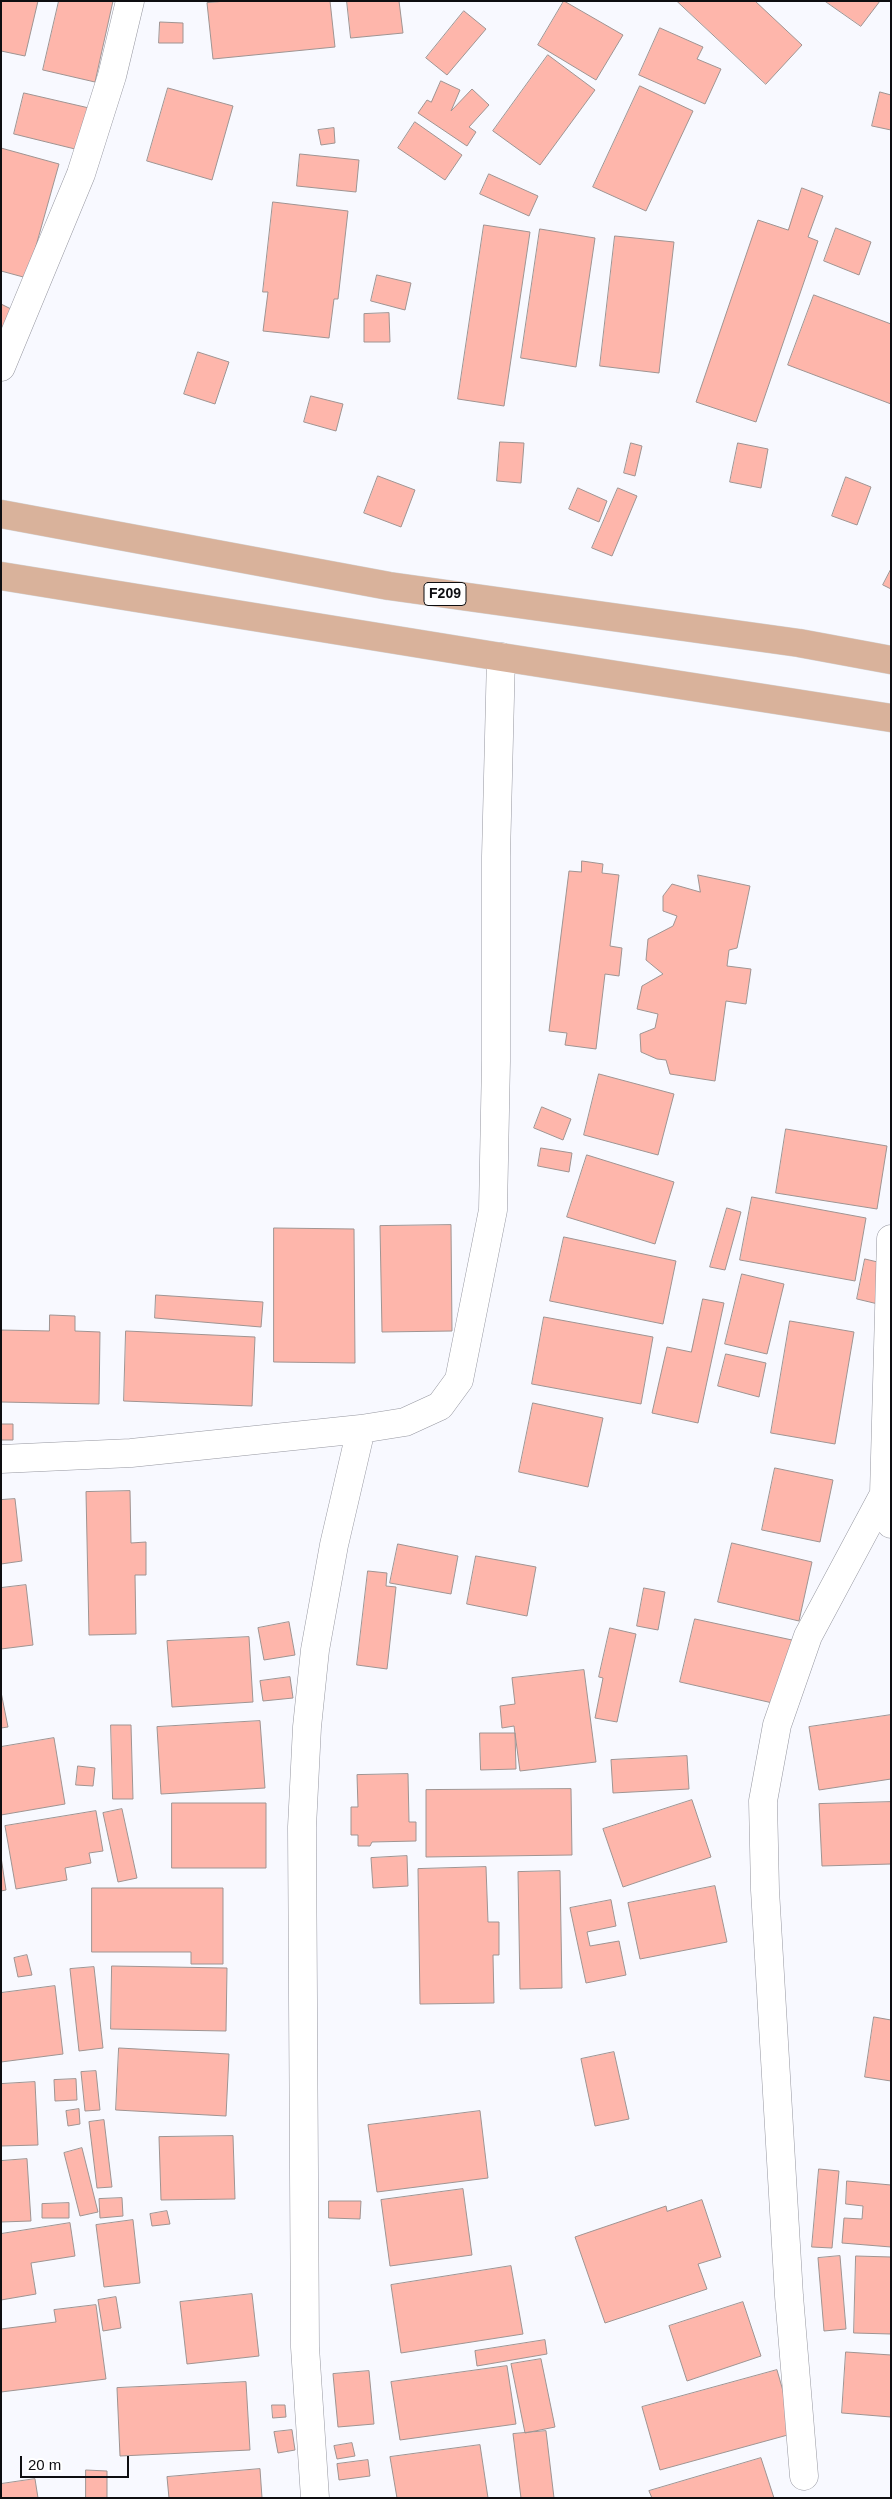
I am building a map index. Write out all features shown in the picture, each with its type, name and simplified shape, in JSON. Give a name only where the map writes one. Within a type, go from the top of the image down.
[{"type":"main road","name":"F209","points":[[1,514],[389,586],[799,643],[891,660]]},
{"type":"main road","points":[[1,576],[891,718]]},
{"type":"street","points":[[1,367],[81,174],[112,76],[130,1]]},
{"type":"street","points":[[1,1459],[131,1453],[216,1442],[361,1430],[405,1422],[440,1406],[459,1380],[493,1210],[496,1061],[496,856],[501,657]]},
{"type":"street","points":[[891,1239],[884,1494],[891,1524]]},
{"type":"street","points":[[315,2498],[305,2347],[302,1827],[307,1727],[315,1650],[334,1545],[361,1430]]},
{"type":"street","points":[[804,2476],[788,2286],[765,1890],[763,1801],[777,1725],[808,1636],[884,1494]]},
{"type":"building","points":[[1,1],[38,1],[25,56],[1,51]]},
{"type":"building","points":[[59,1],[113,1],[95,82],[43,70]]},
{"type":"building","points":[[227,1],[330,1],[335,47],[213,59],[207,3]]},
{"type":"building","points":[[347,1],[399,1],[403,33],[351,38]]},
{"type":"building","points":[[564,1],[623,35],[596,80],[538,45]]},
{"type":"building","points":[[677,1],[755,1],[802,45],[766,84]]},
{"type":"building","points":[[825,1],[880,1],[861,26]]},
{"type":"building","points":[[464,11],[486,29],[447,75],[426,58]]},
{"type":"building","points":[[160,22],[183,23],[183,43],[159,43]]},
{"type":"building","points":[[660,28],[703,47],[697,59],[721,69],[705,104],[639,75]]},
{"type":"building","points":[[548,55],[595,90],[540,165],[493,131]]},
{"type":"building","points":[[441,81],[460,90],[451,111],[472,89],[489,105],[469,127],[476,132],[467,146],[418,113],[427,100],[431,102]]},
{"type":"building","points":[[640,86],[693,111],[646,211],[593,187]]},
{"type":"building","points":[[168,88],[233,106],[212,180],[147,161]]},
{"type":"building","points":[[880,92],[891,95],[891,130],[872,126]]},
{"type":"building","points":[[24,93],[89,108],[79,150],[14,134]]},
{"type":"building","points":[[415,122],[462,155],[445,180],[398,148]]},
{"type":"building","points":[[334,128],[335,143],[321,145],[318,130]]},
{"type":"building","points":[[1,148],[59,164],[27,278],[1,271]]},
{"type":"building","points":[[300,154],[359,160],[356,192],[297,186]]},
{"type":"building","points":[[489,174],[538,196],[529,216],[480,194]]},
{"type":"building","points":[[802,188],[823,196],[808,237],[818,241],[756,422],[696,402],[758,220],[788,230]]},
{"type":"building","points":[[273,202],[348,211],[338,299],[334,299],[329,338],[263,331],[268,292],[263,292]]},
{"type":"building","points":[[484,225],[530,232],[504,406],[458,399]]},
{"type":"building","points":[[836,228],[871,242],[859,275],[824,261]]},
{"type":"building","points":[[540,229],[595,238],[576,367],[521,358]]},
{"type":"building","points":[[615,236],[674,242],[659,373],[600,366]]},
{"type":"building","points":[[377,275],[411,283],[405,310],[371,301]]},
{"type":"building","points":[[814,295],[891,324],[891,404],[788,365]]},
{"type":"building","points":[[1,304],[15,311],[1,339]]},
{"type":"building","points":[[389,313],[390,342],[364,342],[364,314]]},
{"type":"building","points":[[198,352],[229,362],[215,404],[184,394]]},
{"type":"building","points":[[311,396],[343,404],[336,431],[304,422]]},
{"type":"building","points":[[500,442],[524,443],[521,483],[497,481]]},
{"type":"building","points":[[631,443],[642,446],[635,476],[624,473]]},
{"type":"building","points":[[738,443],[768,449],[761,488],[730,482]]},
{"type":"building","points":[[378,476],[415,490],[401,527],[364,513]]},
{"type":"building","points":[[846,477],[871,487],[857,525],[832,516]]},
{"type":"building","points":[[578,488],[607,501],[599,522],[569,509]]},
{"type":"building","points":[[618,488],[637,496],[612,556],[592,548]]},
{"type":"building","points":[[891,569],[891,589],[883,585]]},
{"type":"building","points":[[582,861],[603,864],[602,873],[619,875],[610,946],[622,948],[619,976],[605,974],[596,1049],[565,1045],[567,1033],[549,1031],[569,871],[581,872]]},
{"type":"building","points":[[698,875],[750,886],[737,948],[729,950],[727,966],[751,969],[746,1004],[726,1001],[715,1081],[670,1074],[666,1060],[657,1059],[641,1052],[640,1034],[655,1028],[658,1014],[637,1009],[642,986],[663,974],[646,960],[648,939],[673,926],[677,916],[663,911],[663,896],[672,884],[700,892]]},
{"type":"building","points":[[599,1074],[674,1094],[658,1155],[584,1135]]},
{"type":"building","points":[[542,1107],[571,1119],[563,1140],[534,1128]]},
{"type":"building","points":[[786,1129],[887,1146],[877,1209],[776,1193]]},
{"type":"building","points":[[541,1148],[572,1153],[569,1172],[538,1166]]},
{"type":"building","points":[[587,1155],[674,1182],[655,1244],[567,1217]]},
{"type":"building","points":[[752,1197],[866,1218],[855,1281],[740,1260]]},
{"type":"building","points":[[727,1208],[741,1212],[725,1270],[710,1267]]},
{"type":"building","points":[[451,1225],[452,1331],[382,1332],[380,1226]]},
{"type":"building","points":[[274,1228],[354,1229],[355,1363],[274,1362]]},
{"type":"building","points":[[564,1237],[676,1261],[663,1324],[550,1301]]},
{"type":"building","points":[[865,1259],[886,1264],[878,1304],[857,1299]]},
{"type":"building","points":[[742,1274],[784,1284],[767,1354],[725,1344]]},
{"type":"building","points":[[156,1295],[263,1302],[261,1327],[155,1318]]},
{"type":"building","points":[[703,1299],[724,1303],[698,1423],[652,1413],[667,1347],[691,1352]]},
{"type":"building","points":[[50,1315],[75,1316],[75,1331],[100,1332],[99,1404],[1,1402],[1,1330],[49,1331]]},
{"type":"building","points":[[544,1317],[653,1337],[641,1404],[532,1384]]},
{"type":"building","points":[[790,1321],[854,1332],[835,1444],[771,1433]]},
{"type":"building","points":[[126,1331],[255,1337],[252,1406],[124,1401]]},
{"type":"building","points":[[726,1354],[766,1363],[759,1397],[718,1386]]},
{"type":"building","points":[[533,1403],[603,1418],[588,1487],[519,1472]]},
{"type":"building","points":[[1,1424],[13,1424],[13,1440],[1,1440]]},
{"type":"building","points":[[775,1468],[833,1480],[820,1542],[762,1530]]},
{"type":"building","points":[[130,1491],[131,1543],[146,1542],[146,1575],[135,1575],[136,1634],[89,1635],[86,1492]]},
{"type":"building","points":[[15,1499],[22,1561],[1,1564],[1,1500]]},
{"type":"building","points":[[732,1543],[812,1562],[799,1621],[718,1602]]},
{"type":"building","points":[[398,1544],[458,1556],[451,1594],[390,1583]]},
{"type":"building","points":[[476,1556],[536,1567],[527,1616],[467,1604]]},
{"type":"building","points":[[368,1571],[387,1573],[386,1586],[396,1587],[387,1669],[357,1665]]},
{"type":"building","points":[[26,1585],[33,1645],[1,1649],[1,1588]]},
{"type":"building","points":[[644,1588],[665,1592],[658,1630],[637,1626]]},
{"type":"building","points":[[695,1619],[792,1640],[777,1704],[680,1682]]},
{"type":"building","points":[[289,1622],[295,1655],[264,1660],[258,1628]]},
{"type":"building","points":[[610,1628],[636,1634],[617,1722],[595,1718],[603,1678],[599,1677]]},
{"type":"building","points":[[249,1637],[253,1702],[172,1707],[167,1641]]},
{"type":"building","points":[[584,1670],[596,1762],[520,1771],[514,1726],[502,1728],[500,1706],[515,1704],[512,1678]]},
{"type":"building","points":[[290,1677],[293,1698],[263,1701],[260,1681]]},
{"type":"building","points":[[1,1692],[8,1727],[1,1728]]},
{"type":"building","points":[[891,1715],[891,1779],[819,1790],[809,1727]]},
{"type":"building","points":[[260,1721],[265,1788],[161,1794],[157,1727]]},
{"type":"building","points":[[111,1725],[131,1725],[133,1799],[113,1799]]},
{"type":"building","points":[[480,1733],[515,1733],[516,1769],[481,1770]]},
{"type":"building","points":[[54,1738],[65,1804],[1,1815],[1,1747]]},
{"type":"building","points":[[687,1756],[689,1789],[613,1793],[611,1760]]},
{"type":"building","points":[[78,1766],[95,1768],[93,1786],[76,1785]]},
{"type":"building","points":[[408,1774],[409,1822],[416,1822],[416,1841],[372,1842],[370,1846],[358,1846],[358,1835],[351,1835],[351,1807],[358,1807],[357,1775]]},
{"type":"building","points":[[571,1789],[572,1855],[426,1857],[426,1790]]},
{"type":"building","points":[[692,1800],[711,1857],[623,1887],[603,1829]]},
{"type":"building","points":[[891,1802],[891,1864],[822,1866],[819,1804]]},
{"type":"building","points":[[172,1803],[266,1803],[266,1868],[172,1868]]},
{"type":"building","points":[[122,1809],[137,1878],[118,1882],[103,1813]]},
{"type":"building","points":[[96,1811],[103,1851],[89,1853],[91,1863],[65,1868],[67,1880],[16,1889],[5,1826]]},
{"type":"building","points":[[407,1856],[408,1886],[373,1888],[371,1858]]},
{"type":"building","points":[[1,1857],[6,1890],[1,1891]]},
{"type":"building","points":[[486,1867],[488,1922],[499,1922],[499,1955],[493,1955],[494,2003],[420,2004],[418,1869]]},
{"type":"building","points":[[560,1871],[562,1988],[520,1989],[518,1872]]},
{"type":"building","points":[[715,1886],[727,1942],[640,1959],[628,1903]]},
{"type":"building","points":[[92,1888],[223,1888],[223,1964],[191,1964],[191,1952],[92,1952]]},
{"type":"building","points":[[611,1900],[616,1926],[587,1932],[590,1946],[619,1941],[626,1975],[586,1983],[570,1908]]},
{"type":"building","points":[[27,1955],[32,1975],[18,1977],[14,1958]]},
{"type":"building","points":[[112,1966],[227,1968],[226,2031],[111,2029]]},
{"type":"building","points":[[94,1967],[103,2048],[79,2051],[70,1969]]},
{"type":"building","points":[[55,1986],[63,2054],[1,2062],[1,1993]]},
{"type":"building","points":[[874,2017],[891,2020],[891,2081],[865,2077]]},
{"type":"building","points":[[119,2048],[229,2054],[226,2116],[116,2110]]},
{"type":"building","points":[[614,2052],[629,2119],[595,2126],[581,2059]]},
{"type":"building","points":[[96,2071],[100,2110],[85,2111],[81,2072]]},
{"type":"building","points":[[76,2079],[77,2100],[55,2101],[54,2080]]},
{"type":"building","points":[[35,2082],[38,2145],[1,2146],[1,2084]]},
{"type":"building","points":[[79,2109],[80,2124],[68,2126],[66,2111]]},
{"type":"building","points":[[480,2111],[488,2178],[377,2192],[368,2125]]},
{"type":"building","points":[[104,2120],[112,2187],[97,2188],[89,2122]]},
{"type":"building","points":[[233,2136],[235,2199],[161,2200],[159,2137]]},
{"type":"building","points":[[82,2148],[98,2212],[80,2216],[64,2153]]},
{"type":"building","points":[[27,2159],[31,2221],[1,2222],[1,2161]]},
{"type":"building","points":[[819,2169],[839,2171],[832,2248],[812,2247]]},
{"type":"building","points":[[847,2181],[891,2185],[891,2247],[842,2243],[844,2218],[862,2219],[863,2206],[846,2204]]},
{"type":"building","points":[[463,2189],[472,2255],[390,2266],[381,2200]]},
{"type":"building","points":[[122,2198],[123,2216],[100,2218],[99,2199]]},
{"type":"building","points":[[702,2200],[721,2257],[698,2264],[707,2289],[605,2323],[575,2237],[666,2206],[667,2211]]},
{"type":"building","points":[[329,2201],[361,2201],[360,2219],[329,2218]]},
{"type":"building","points":[[69,2203],[69,2218],[42,2218],[42,2204]]},
{"type":"building","points":[[167,2211],[170,2224],[152,2226],[150,2214]]},
{"type":"building","points":[[133,2220],[140,2283],[104,2287],[96,2225]]},
{"type":"building","points":[[70,2223],[75,2256],[31,2263],[36,2294],[1,2300],[1,2234]]},
{"type":"building","points":[[840,2256],[846,2329],[824,2331],[818,2258]]},
{"type":"building","points":[[856,2256],[891,2257],[891,2334],[854,2333]]},
{"type":"building","points":[[511,2266],[523,2334],[401,2353],[391,2285]]},
{"type":"building","points":[[252,2294],[259,2356],[187,2364],[180,2302]]},
{"type":"building","points":[[116,2297],[121,2328],[103,2331],[98,2300]]},
{"type":"building","points":[[743,2302],[761,2356],[687,2381],[669,2326]]},
{"type":"building","points":[[96,2305],[106,2379],[1,2392],[1,2329],[56,2322],[54,2310]]},
{"type":"building","points":[[545,2340],[547,2354],[477,2366],[475,2351]]},
{"type":"building","points":[[846,2352],[891,2355],[891,2417],[842,2413]]},
{"type":"building","points":[[541,2359],[555,2427],[525,2433],[511,2364]]},
{"type":"building","points":[[507,2366],[516,2424],[400,2440],[391,2382]]},
{"type":"building","points":[[777,2370],[795,2433],[660,2470],[642,2407]]},
{"type":"building","points":[[369,2371],[374,2424],[338,2427],[333,2374]]},
{"type":"building","points":[[246,2382],[250,2450],[120,2456],[117,2388]]},
{"type":"building","points":[[272,2405],[285,2405],[286,2417],[273,2418]]},
{"type":"building","points":[[292,2430],[295,2450],[278,2453],[274,2432]]},
{"type":"building","points":[[546,2431],[554,2498],[521,2498],[513,2434]]},
{"type":"building","points":[[352,2443],[355,2456],[337,2459],[334,2446]]},
{"type":"building","points":[[480,2445],[488,2498],[397,2498],[390,2457]]},
{"type":"building","points":[[761,2458],[774,2498],[652,2498],[649,2491]]},
{"type":"building","points":[[368,2460],[370,2476],[339,2480],[337,2464]]},
{"type":"building","points":[[260,2469],[262,2498],[169,2498],[167,2477]]},
{"type":"building","points":[[86,2470],[107,2471],[107,2498],[86,2498]]},
{"type":"building","points":[[35,2479],[38,2498],[1,2498],[1,2484]]}]
